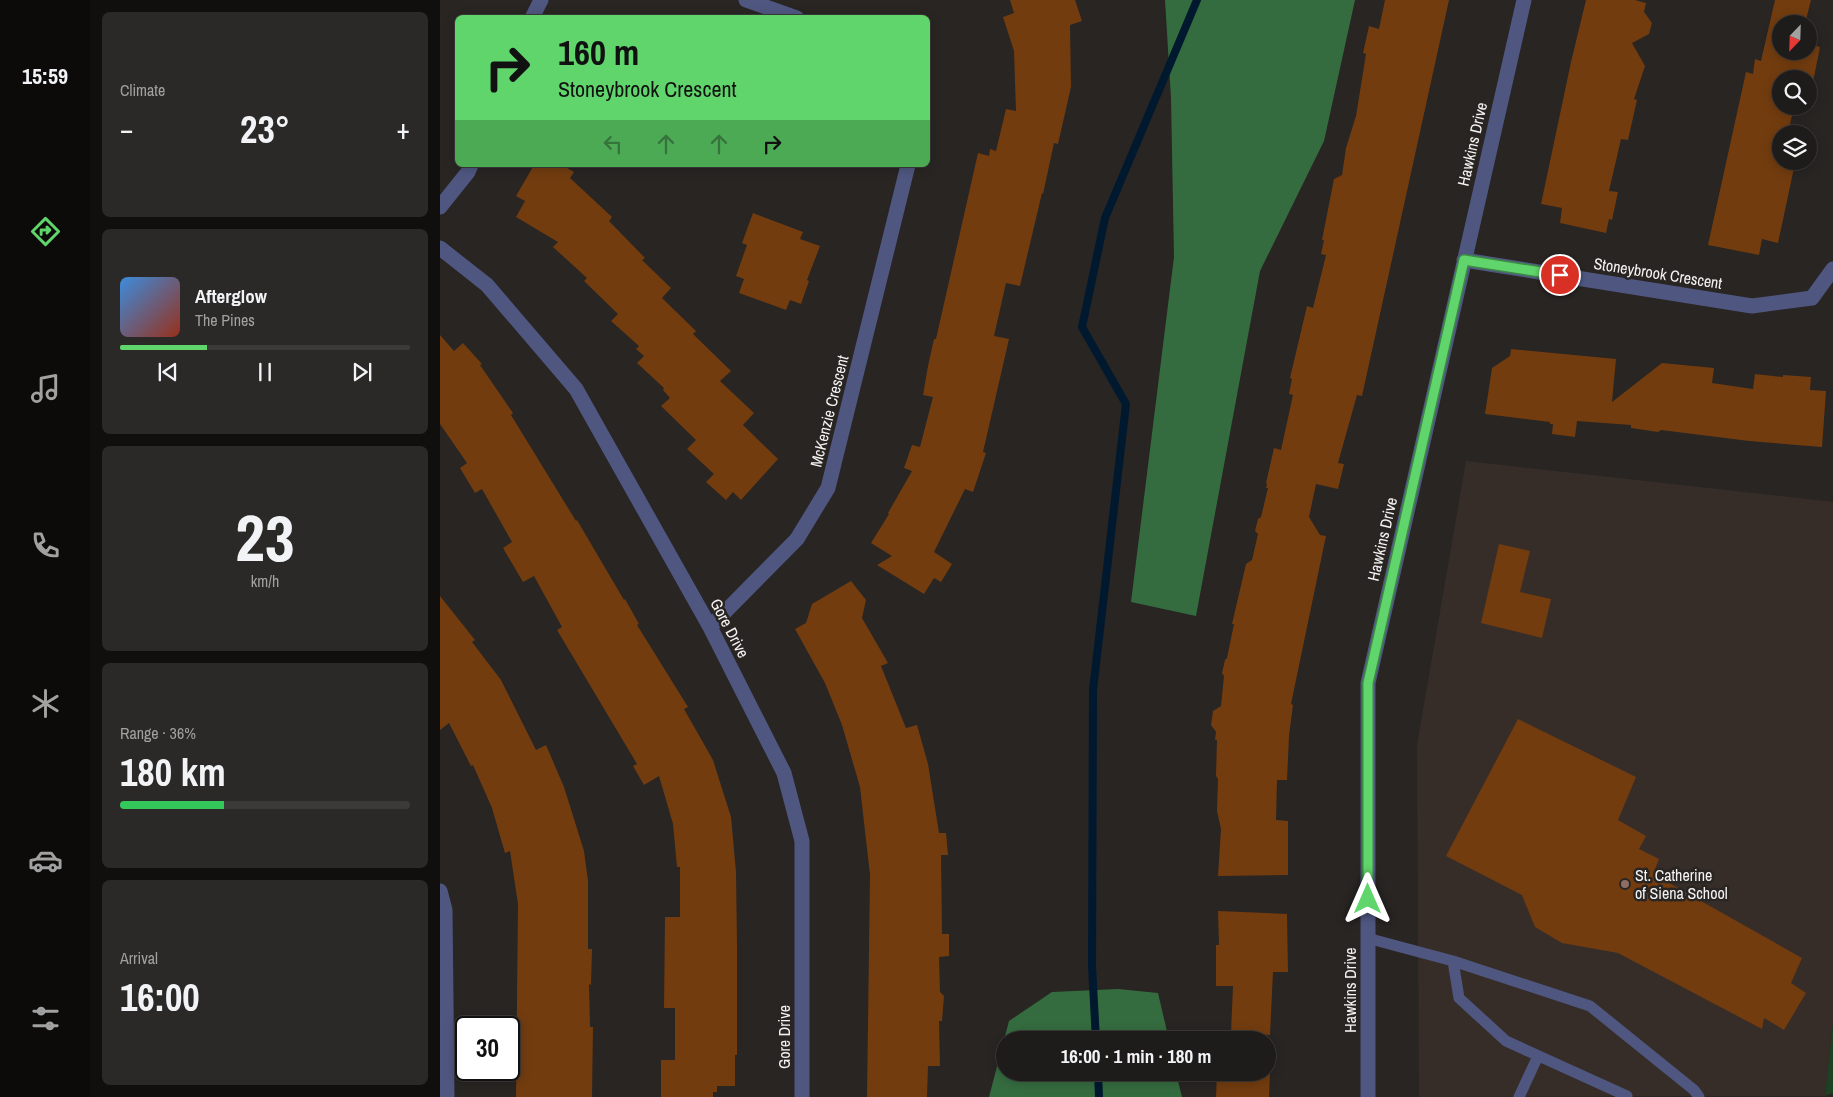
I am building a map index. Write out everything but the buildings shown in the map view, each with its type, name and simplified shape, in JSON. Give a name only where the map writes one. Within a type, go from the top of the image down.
[{"type":"street","points":[[534,15],[541,0]]},
{"type":"street","points":[[746,0],[788,15]]},
{"type":"street","name":"Hawkins Drive","points":[[1368,1097],[1368,683],[1524,0]]},
{"type":"street","points":[[440,206],[470,167]]},
{"type":"street","name":"McKenzie Crescent","points":[[710,626],[797,539],[828,488],[908,167]]},
{"type":"street","name":"Gore Drive","points":[[440,248],[487,284],[576,389],[710,626],[784,773],[802,841],[802,1097]]},
{"type":"street","name":"Stoneybrook Crescent","points":[[1464,260],[1752,306],[1812,298],[1833,269]]},
{"type":"street","points":[[440,891],[446,910],[447,1097]]},
{"type":"lane","points":[[1368,938],[1453,961],[1590,1006],[1694,1090],[1699,1097]]},
{"type":"lane","points":[[1453,961],[1459,998],[1506,1041],[1628,1096]]},
{"type":"lane","points":[[1519,1097],[1538,1056]]},
{"type":"shaded area","name":"St. Catherine of Siena School","points":[[1466,461],[1833,502],[1833,1024],[1825,1096],[1419,1097],[1417,745]]},
{"type":"green space","points":[[1165,0],[1355,0],[1324,141],[1260,271],[1196,616],[1131,602],[1174,257],[1171,98]]},
{"type":"green space","points":[[1118,989],[1158,993],[1167,1031],[1006,1031],[1009,1021],[1052,992]]},
{"type":"green space","points":[[1833,1024],[1833,1093],[1825,1096]]},
{"type":"green space","points":[[996,1070],[996,1081],[1178,1081],[1182,1097],[989,1097]]},
{"type":"waterway","points":[[1096,1031],[1092,966],[1093,690],[1126,404],[1082,327],[1105,218],[1197,0]]},
{"type":"waterway","points":[[1098,1081],[1099,1097]]},
{"type":"place","name":"St. Catherine of Siena School","points":[[1625,884]]},
{"type":"route","points":[[1368,899],[1368,683],[1464,260],[1560,275]]}]
